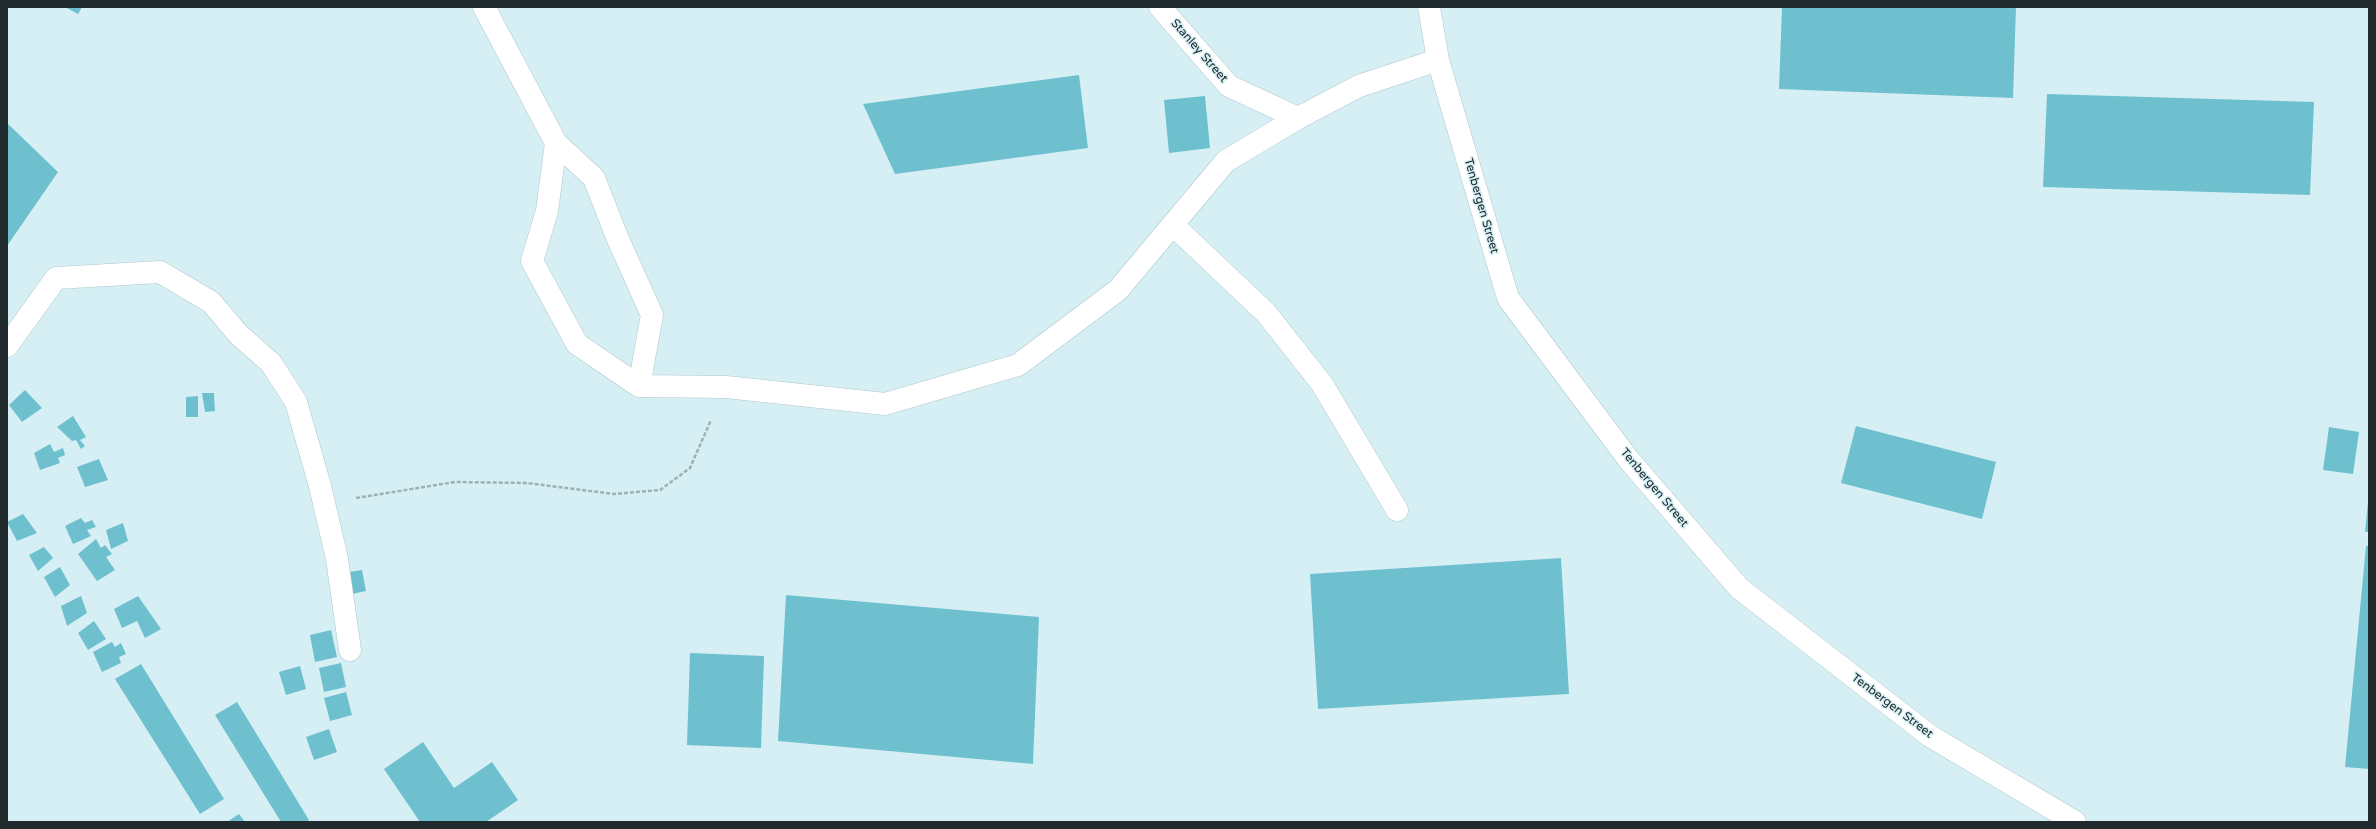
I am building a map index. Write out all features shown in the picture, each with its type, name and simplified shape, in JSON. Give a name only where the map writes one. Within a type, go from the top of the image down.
[{"type":"street","points":[[484,7],[556,143],[594,178],[617,237],[652,315],[639,386]]},
{"type":"street","name":"Stanley Street","points":[[1160,7],[1229,86],[1298,118]]},
{"type":"street","name":"Tenbergen Street","points":[[1429,7],[1438,60],[1508,298],[1629,460],[1739,588],[1930,736],[2075,822]]},
{"type":"street","points":[[556,143],[547,211],[532,261],[577,344],[639,386],[726,386],[885,404],[1018,364],[1118,290],[1226,161],[1298,118],[1360,86],[1438,60]]},
{"type":"street","points":[[1173,225],[1266,313],[1322,384],[1397,510]]},
{"type":"street","points":[[7,346],[56,278],[160,272],[211,302],[239,335],[270,363],[296,402],[337,559],[350,650]]},
{"type":"path","points":[[323,502],[456,482],[527,484],[614,494],[660,490],[690,468],[726,386]]},
{"type":"building","points":[[65,7],[82,7],[78,14]]},
{"type":"building","points":[[1782,7],[2016,7],[2013,98],[1779,89]]},
{"type":"building","points":[[1079,75],[1088,148],[895,174],[863,104]]},
{"type":"building","points":[[2047,94],[2314,102],[2310,195],[2043,187]]},
{"type":"building","points":[[1205,96],[1210,148],[1169,153],[1164,100]]},
{"type":"building","points":[[7,123],[58,172],[7,246]]},
{"type":"building","points":[[25,390],[42,408],[22,422],[9,405]]},
{"type":"building","points":[[202,393],[214,393],[215,411],[205,412]]},
{"type":"building","points":[[198,396],[198,417],[186,417],[186,397]]},
{"type":"building","points":[[73,416],[86,437],[80,440],[85,446],[81,449],[76,440],[72,441],[57,427]]},
{"type":"building","points":[[1856,426],[1996,462],[1982,519],[1841,483]]},
{"type":"building","points":[[2329,427],[2359,432],[2353,474],[2323,470]]},
{"type":"building","points":[[50,444],[54,452],[63,448],[65,455],[58,458],[60,463],[40,470],[34,453]]},
{"type":"building","points":[[99,459],[108,480],[85,487],[77,467]]},
{"type":"building","points":[[2368,502],[2369,532],[2365,532]]},
{"type":"building","points":[[23,514],[37,533],[17,541],[7,522]]},
{"type":"building","points":[[81,518],[85,523],[92,520],[96,527],[87,530],[91,536],[73,544],[65,526]]},
{"type":"building","points":[[123,523],[128,541],[111,549],[106,530]]},
{"type":"building","points":[[96,539],[101,548],[105,545],[112,554],[106,557],[115,570],[97,581],[78,554]]},
{"type":"building","points":[[2366,546],[2369,546],[2369,769],[2345,767]]},
{"type":"building","points":[[44,547],[53,558],[38,571],[29,555]]},
{"type":"building","points":[[1561,558],[1569,694],[1318,709],[1310,574]]},
{"type":"building","points":[[60,567],[70,585],[55,597],[44,577]]},
{"type":"building","points":[[362,570],[366,591],[352,594],[349,572]]},
{"type":"building","points":[[786,595],[1039,617],[1033,764],[778,741]]},
{"type":"building","points":[[81,596],[87,613],[67,626],[61,606]]},
{"type":"building","points":[[138,596],[161,629],[145,638],[137,621],[122,628],[114,609]]},
{"type":"building","points":[[94,621],[106,639],[88,650],[78,633]]},
{"type":"building","points":[[331,630],[337,657],[315,662],[310,635]]},
{"type":"building","points":[[112,642],[115,647],[121,643],[126,654],[119,657],[121,663],[102,672],[93,652]]},
{"type":"building","points":[[690,653],[764,656],[761,748],[687,745]]},
{"type":"building","points":[[341,663],[346,687],[324,692],[319,668]]},
{"type":"building","points":[[141,664],[224,799],[200,814],[115,679]]},
{"type":"building","points":[[300,666],[306,689],[286,695],[279,672]]},
{"type":"building","points":[[346,692],[352,715],[330,721],[324,698]]},
{"type":"building","points":[[237,702],[309,820],[306,822],[281,822],[215,715]]},
{"type":"building","points":[[329,729],[337,752],[314,760],[306,737]]},
{"type":"building","points":[[423,742],[454,788],[492,762],[518,800],[486,822],[420,822],[384,769]]},
{"type":"building","points":[[239,814],[245,822],[227,822]]}]
